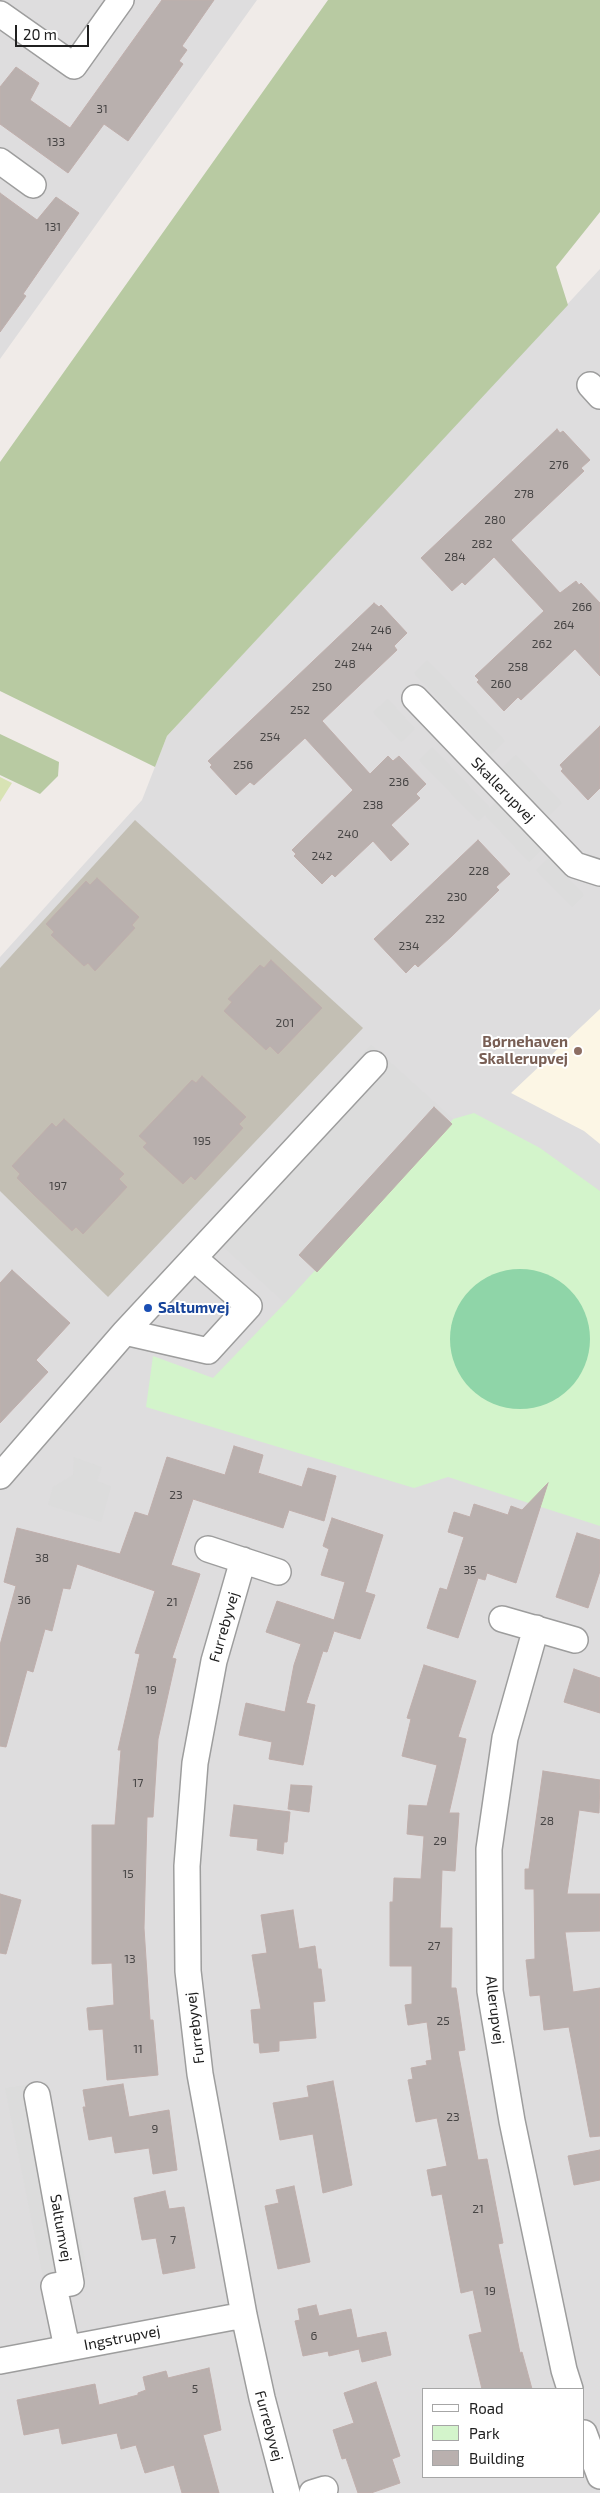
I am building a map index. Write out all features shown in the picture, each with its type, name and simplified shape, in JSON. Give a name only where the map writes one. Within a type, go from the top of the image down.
[{"type":"street","points":[[4,24],[74,66],[121,0]]},
{"type":"street","points":[[0,161],[34,186]]},
{"type":"street","name":"Skallerupvej","points":[[415,698],[575,865],[599,871]]},
{"type":"street","points":[[0,1476],[125,1332],[195,1259],[374,1064]]},
{"type":"street","points":[[125,1332],[208,1350],[249,1306],[195,1259]]},
{"type":"street","points":[[208,1549],[278,1572]]},
{"type":"street","name":"Furrebyvej","points":[[243,1560],[212,1670],[195,1763],[187,1866],[188,1970],[200,2074],[244,2315],[262,2398],[287,2493]]},
{"type":"street","points":[[502,1618],[575,1640]]},
{"type":"street","name":"Allerupvej","points":[[536,1628],[505,1738],[489,1849],[490,1991],[512,2121],[564,2370],[570,2388]]},
{"type":"street","name":"Saltumvej","points":[[37,2095],[71,2283],[54,2286],[67,2348]]},
{"type":"street","name":"Ingstrupvej","points":[[0,2361],[244,2315]]},
{"type":"street","points":[[585,2436],[600,2476]]},
{"type":"shaded area","points":[[0,0],[257,0],[0,359]]},
{"type":"shaded area","points":[[600,269],[600,2493],[0,2493],[0,957],[142,800],[167,736]]},
{"type":"shaded area","points":[[427,660],[505,741],[491,754],[414,673]]},
{"type":"shaded area","points":[[388,699],[415,729],[401,742],[373,712]]},
{"type":"shaded area","points":[[432,747],[490,808],[497,802],[542,849],[529,862],[485,815],[478,821],[419,760]]},
{"type":"shaded area","points":[[516,755],[562,803],[548,816],[502,768]]},
{"type":"shaded area","points":[[135,820],[363,1028],[108,1297],[0,1191],[0,968]]},
{"type":"shaded area","points":[[549,858],[584,895],[572,907],[536,870]]},
{"type":"shaded area","name":"Børnehaven Skallerupvej","points":[[600,1009],[600,1144],[584,1131],[511,1093]]},
{"type":"shaded area","points":[[371,1045],[453,1119],[285,1303],[204,1229]]},
{"type":"shaded area","points":[[74,1457],[102,1467],[97,1481],[111,1486],[101,1522],[48,1505],[53,1487],[73,1475]]},
{"type":"shaded area","points":[[47,2082],[88,2275],[45,2287],[5,2088]]},
{"type":"green space","points":[[328,0],[600,0],[600,212],[556,267],[568,305],[167,736],[155,767],[0,691],[0,462]]},
{"type":"green space","points":[[0,734],[59,762],[58,776],[40,794],[0,775]]},
{"type":"green space","points":[[0,777],[12,783],[0,802]]},
{"type":"green space","points":[[474,1113],[540,1148],[600,1191],[600,1526],[448,1477],[414,1488],[146,1407],[153,1356],[213,1378],[285,1303],[453,1119]]},
{"type":"green space","points":[[520,1269],[534,1270],[547,1274],[569,1290],[585,1312],[589,1325],[589,1353],[585,1366],[569,1388],[547,1404],[534,1408],[520,1409],[506,1408],[493,1404],[471,1388],[455,1366],[451,1353],[450,1339],[451,1325],[455,1312],[471,1290],[493,1274],[506,1270]]},
{"type":"building","points":[[162,0],[214,0],[182,46],[187,50],[179,61],[183,64],[128,141],[104,124],[68,173],[0,124],[0,87],[16,67],[39,83],[30,100],[70,128]]},
{"type":"building","points":[[0,193],[37,220],[56,197],[79,213],[23,294],[26,296],[0,332]]},
{"type":"building","points":[[557,429],[560,433],[563,431],[590,460],[581,468],[584,471],[511,540],[560,593],[576,581],[579,585],[581,583],[600,603],[600,676],[575,649],[521,700],[518,697],[504,711],[477,682],[479,680],[475,676],[544,611],[494,557],[465,585],[462,582],[452,591],[421,558]]},
{"type":"building","points":[[374,603],[379,607],[381,605],[407,633],[394,646],[397,650],[322,721],[370,774],[388,756],[393,761],[399,756],[426,784],[416,794],[420,798],[391,825],[409,844],[391,861],[373,841],[335,877],[332,874],[322,884],[294,856],[296,854],[292,850],[353,790],[305,738],[254,785],[250,782],[236,795],[210,767],[212,765],[208,761]]},
{"type":"building","points":[[600,726],[600,788],[588,800],[561,771],[563,769],[560,765]]},
{"type":"building","points":[[478,840],[510,874],[496,887],[499,890],[452,936],[418,967],[415,964],[406,973],[374,939]]},
{"type":"building","points":[[97,878],[139,917],[132,925],[135,928],[95,971],[88,963],[84,966],[51,935],[54,932],[46,924],[86,881],[90,885]]},
{"type":"building","points":[[271,960],[322,1008],[278,1054],[270,1046],[266,1050],[224,1011],[232,1002],[228,999],[260,965],[264,968]]},
{"type":"building","points":[[202,1076],[246,1117],[239,1124],[243,1128],[195,1180],[191,1176],[183,1184],[143,1147],[147,1143],[139,1136],[192,1080],[196,1083]]},
{"type":"building","points":[[434,1107],[452,1124],[317,1272],[299,1255]]},
{"type":"building","points":[[64,1119],[124,1174],[119,1179],[127,1187],[83,1234],[76,1227],[72,1231],[33,1194],[17,1178],[20,1174],[12,1166],[52,1123],[56,1127]]},
{"type":"building","points":[[12,1270],[70,1323],[36,1360],[48,1372],[0,1423],[0,1283]]},
{"type":"building","points":[[234,1446],[263,1455],[258,1473],[302,1487],[308,1468],[336,1476],[324,1521],[289,1510],[283,1528],[193,1499],[171,1565],[200,1574],[172,1658],[176,1659],[158,1739],[153,1817],[147,1817],[144,1928],[150,2020],[153,2020],[158,2075],[107,2080],[103,2029],[89,2030],[87,2010],[87,2008],[114,2005],[112,1963],[92,1964],[92,1825],[115,1825],[121,1750],[118,1750],[140,1654],[135,1653],[155,1591],[77,1564],[70,1589],[63,1588],[52,1631],[45,1629],[33,1672],[27,1670],[6,1747],[0,1746],[0,1645],[16,1586],[4,1582],[17,1528],[120,1554],[135,1512],[148,1516],[167,1457],[225,1475]]},
{"type":"building","points":[[548,1483],[516,1583],[487,1573],[485,1580],[478,1578],[458,1638],[427,1628],[440,1588],[447,1590],[464,1537],[448,1532],[454,1512],[470,1517],[474,1504],[508,1515],[511,1506],[522,1510]]},
{"type":"building","points":[[332,1518],[383,1535],[365,1592],[375,1595],[360,1639],[334,1631],[327,1652],[323,1651],[306,1703],[315,1705],[303,1765],[269,1759],[272,1742],[239,1735],[246,1703],[285,1712],[294,1665],[301,1644],[266,1632],[277,1601],[334,1620],[345,1582],[321,1575],[329,1549],[323,1546]]},
{"type":"building","points":[[577,1533],[600,1540],[600,1571],[588,1608],[556,1597]]},
{"type":"building","points":[[424,1665],[476,1681],[458,1737],[466,1739],[449,1813],[459,1813],[455,1871],[442,1870],[440,1928],[452,1928],[451,1988],[456,1988],[465,2050],[458,2051],[478,2160],[487,2159],[503,2243],[498,2244],[520,2353],[522,2352],[532,2388],[482,2388],[469,2335],[482,2332],[473,2290],[461,2293],[442,2194],[432,2196],[427,2170],[447,2166],[437,2118],[416,2122],[408,2080],[413,2079],[411,2068],[427,2065],[426,2061],[432,2060],[427,2022],[408,2025],[405,2005],[412,2004],[412,1966],[390,1966],[390,1902],[393,1902],[394,1878],[421,1879],[424,1836],[407,1834],[409,1805],[427,1806],[437,1765],[402,1756],[411,1719],[407,1718]]},
{"type":"building","points":[[574,1669],[600,1678],[600,1713],[564,1702]]},
{"type":"building","points":[[543,1771],[600,1780],[599,1813],[579,1810],[567,1894],[600,1894],[600,1931],[565,1932],[573,1992],[600,1988],[600,2136],[590,2137],[569,2027],[544,2030],[540,1995],[530,1996],[526,1960],[535,1959],[534,1889],[525,1889],[525,1869],[529,1869]]},
{"type":"building","points":[[291,1785],[312,1786],[309,1812],[288,1809]]},
{"type":"building","points":[[234,1805],[290,1812],[287,1842],[284,1842],[283,1854],[257,1850],[258,1839],[230,1836]]},
{"type":"building","points":[[0,1894],[21,1900],[6,1954],[0,1953]]},
{"type":"building","points":[[293,1910],[299,1949],[315,1946],[318,1969],[321,1969],[325,2001],[313,2002],[316,2038],[279,2041],[279,2051],[260,2053],[259,2043],[254,2043],[251,2010],[261,2009],[252,1955],[267,1953],[261,1915]]},
{"type":"building","points":[[333,2081],[352,2185],[323,2193],[313,2134],[280,2140],[273,2103],[309,2097],[307,2086]]},
{"type":"building","points":[[123,2084],[129,2117],[169,2110],[177,2170],[153,2174],[149,2148],[115,2153],[112,2136],[89,2140],[83,2107],[86,2107],[83,2090]]},
{"type":"building","points":[[600,2150],[600,2180],[574,2185],[568,2156]]},
{"type":"building","points":[[294,2186],[310,2262],[278,2269],[265,2206],[279,2203],[276,2190]]},
{"type":"building","points":[[165,2191],[169,2209],[184,2207],[195,2268],[163,2274],[156,2238],[142,2240],[134,2198]]},
{"type":"building","points":[[316,2305],[319,2316],[351,2309],[357,2338],[386,2332],[391,2355],[362,2362],[359,2349],[329,2356],[328,2351],[303,2356],[295,2321],[300,2320],[298,2309]]},
{"type":"building","points":[[209,2368],[221,2430],[203,2435],[219,2493],[182,2493],[174,2465],[145,2473],[136,2445],[121,2449],[117,2433],[62,2444],[59,2428],[24,2435],[17,2400],[95,2384],[99,2405],[138,2395],[138,2393],[146,2390],[143,2377],[166,2371],[168,2378]]},
{"type":"building","points":[[376,2382],[400,2456],[392,2459],[400,2483],[371,2493],[358,2493],[346,2458],[342,2459],[333,2430],[354,2423],[344,2393]]},
{"type":"place","name":"Børnehaven Skallerupvej","points":[[578,1051]]},
{"type":"place","name":"Saltumvej","points":[[148,1308]]}]
